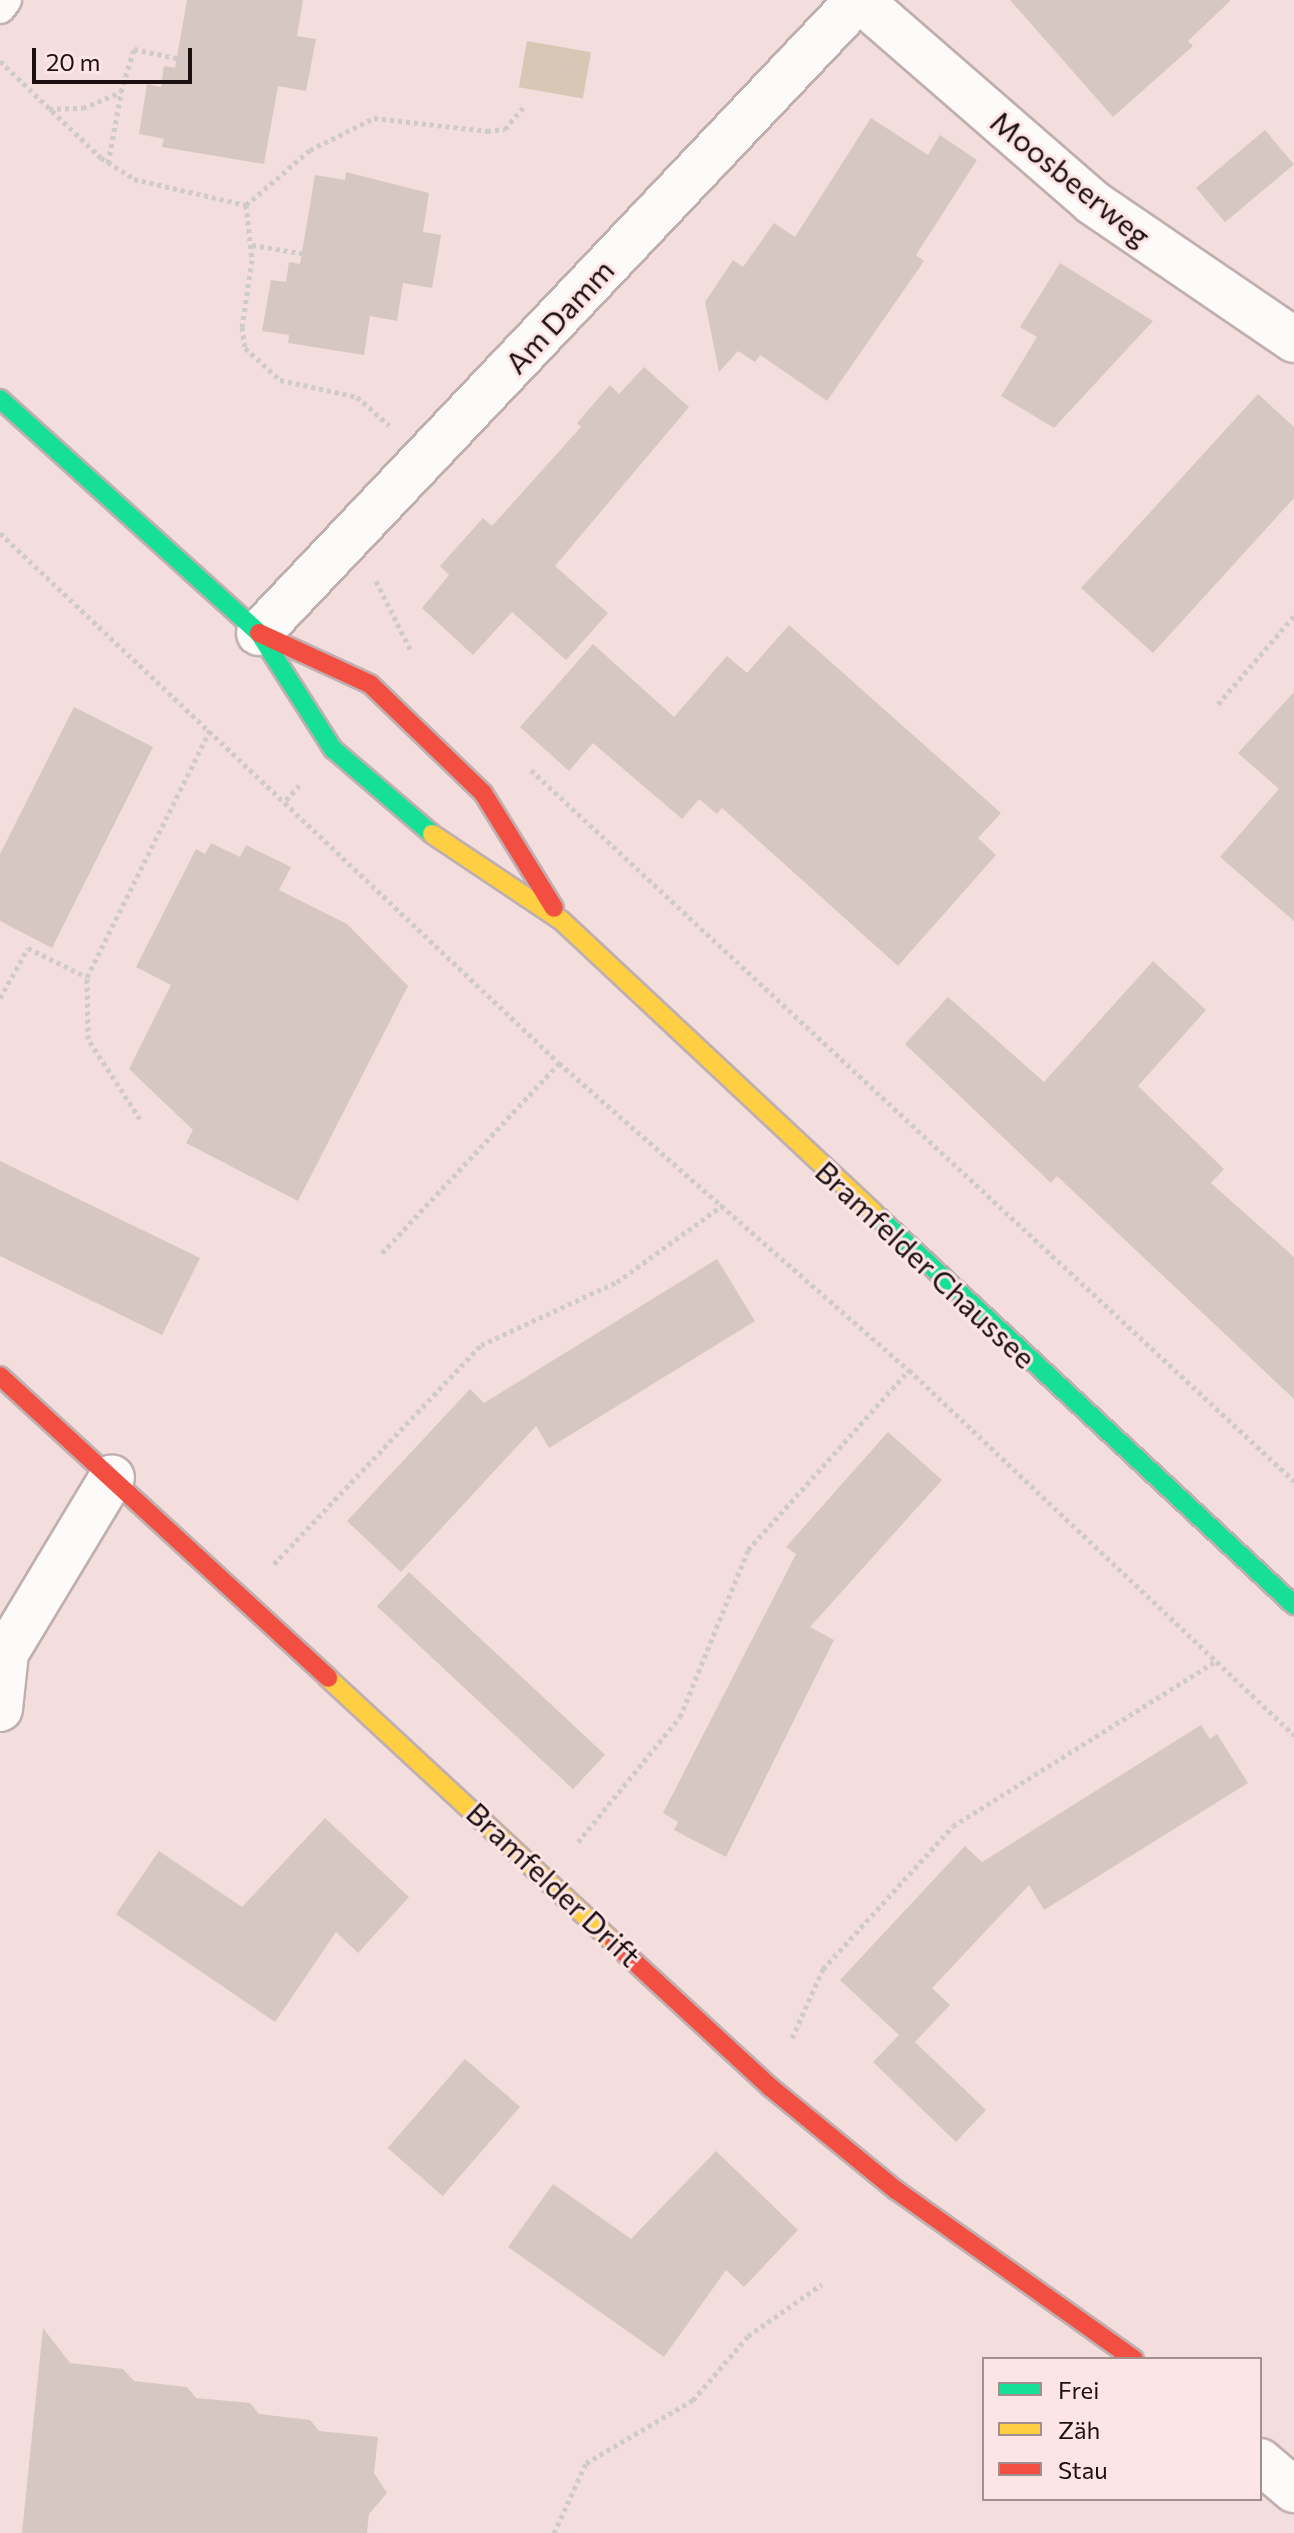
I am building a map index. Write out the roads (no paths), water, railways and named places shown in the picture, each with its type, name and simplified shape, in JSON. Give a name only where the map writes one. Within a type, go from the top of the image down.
[{"type":"main road","name":"Bramfelder Chaussee","points":[[0,399],[259,633],[333,749],[440,841],[562,921],[1294,1605]]},
{"type":"main road","name":"Bramfelder Chaussee","points":[[259,633],[370,684],[483,793],[562,921]]},
{"type":"main road","name":"Bramfelder Drift","points":[[0,1376],[244,1596],[770,2087],[896,2190],[1131,2357]]},
{"type":"street","name":"Moosbeerweg","points":[[859,0],[1092,202],[1294,340]]},
{"type":"street","name":"Am Damm","points":[[259,633],[859,0]]},
{"type":"street","points":[[0,1709],[6,1653],[112,1477]]},
{"type":"street","points":[[1262,2463],[1294,2490]]},
{"type":"lane","points":[[0,8],[6,0]]}]
